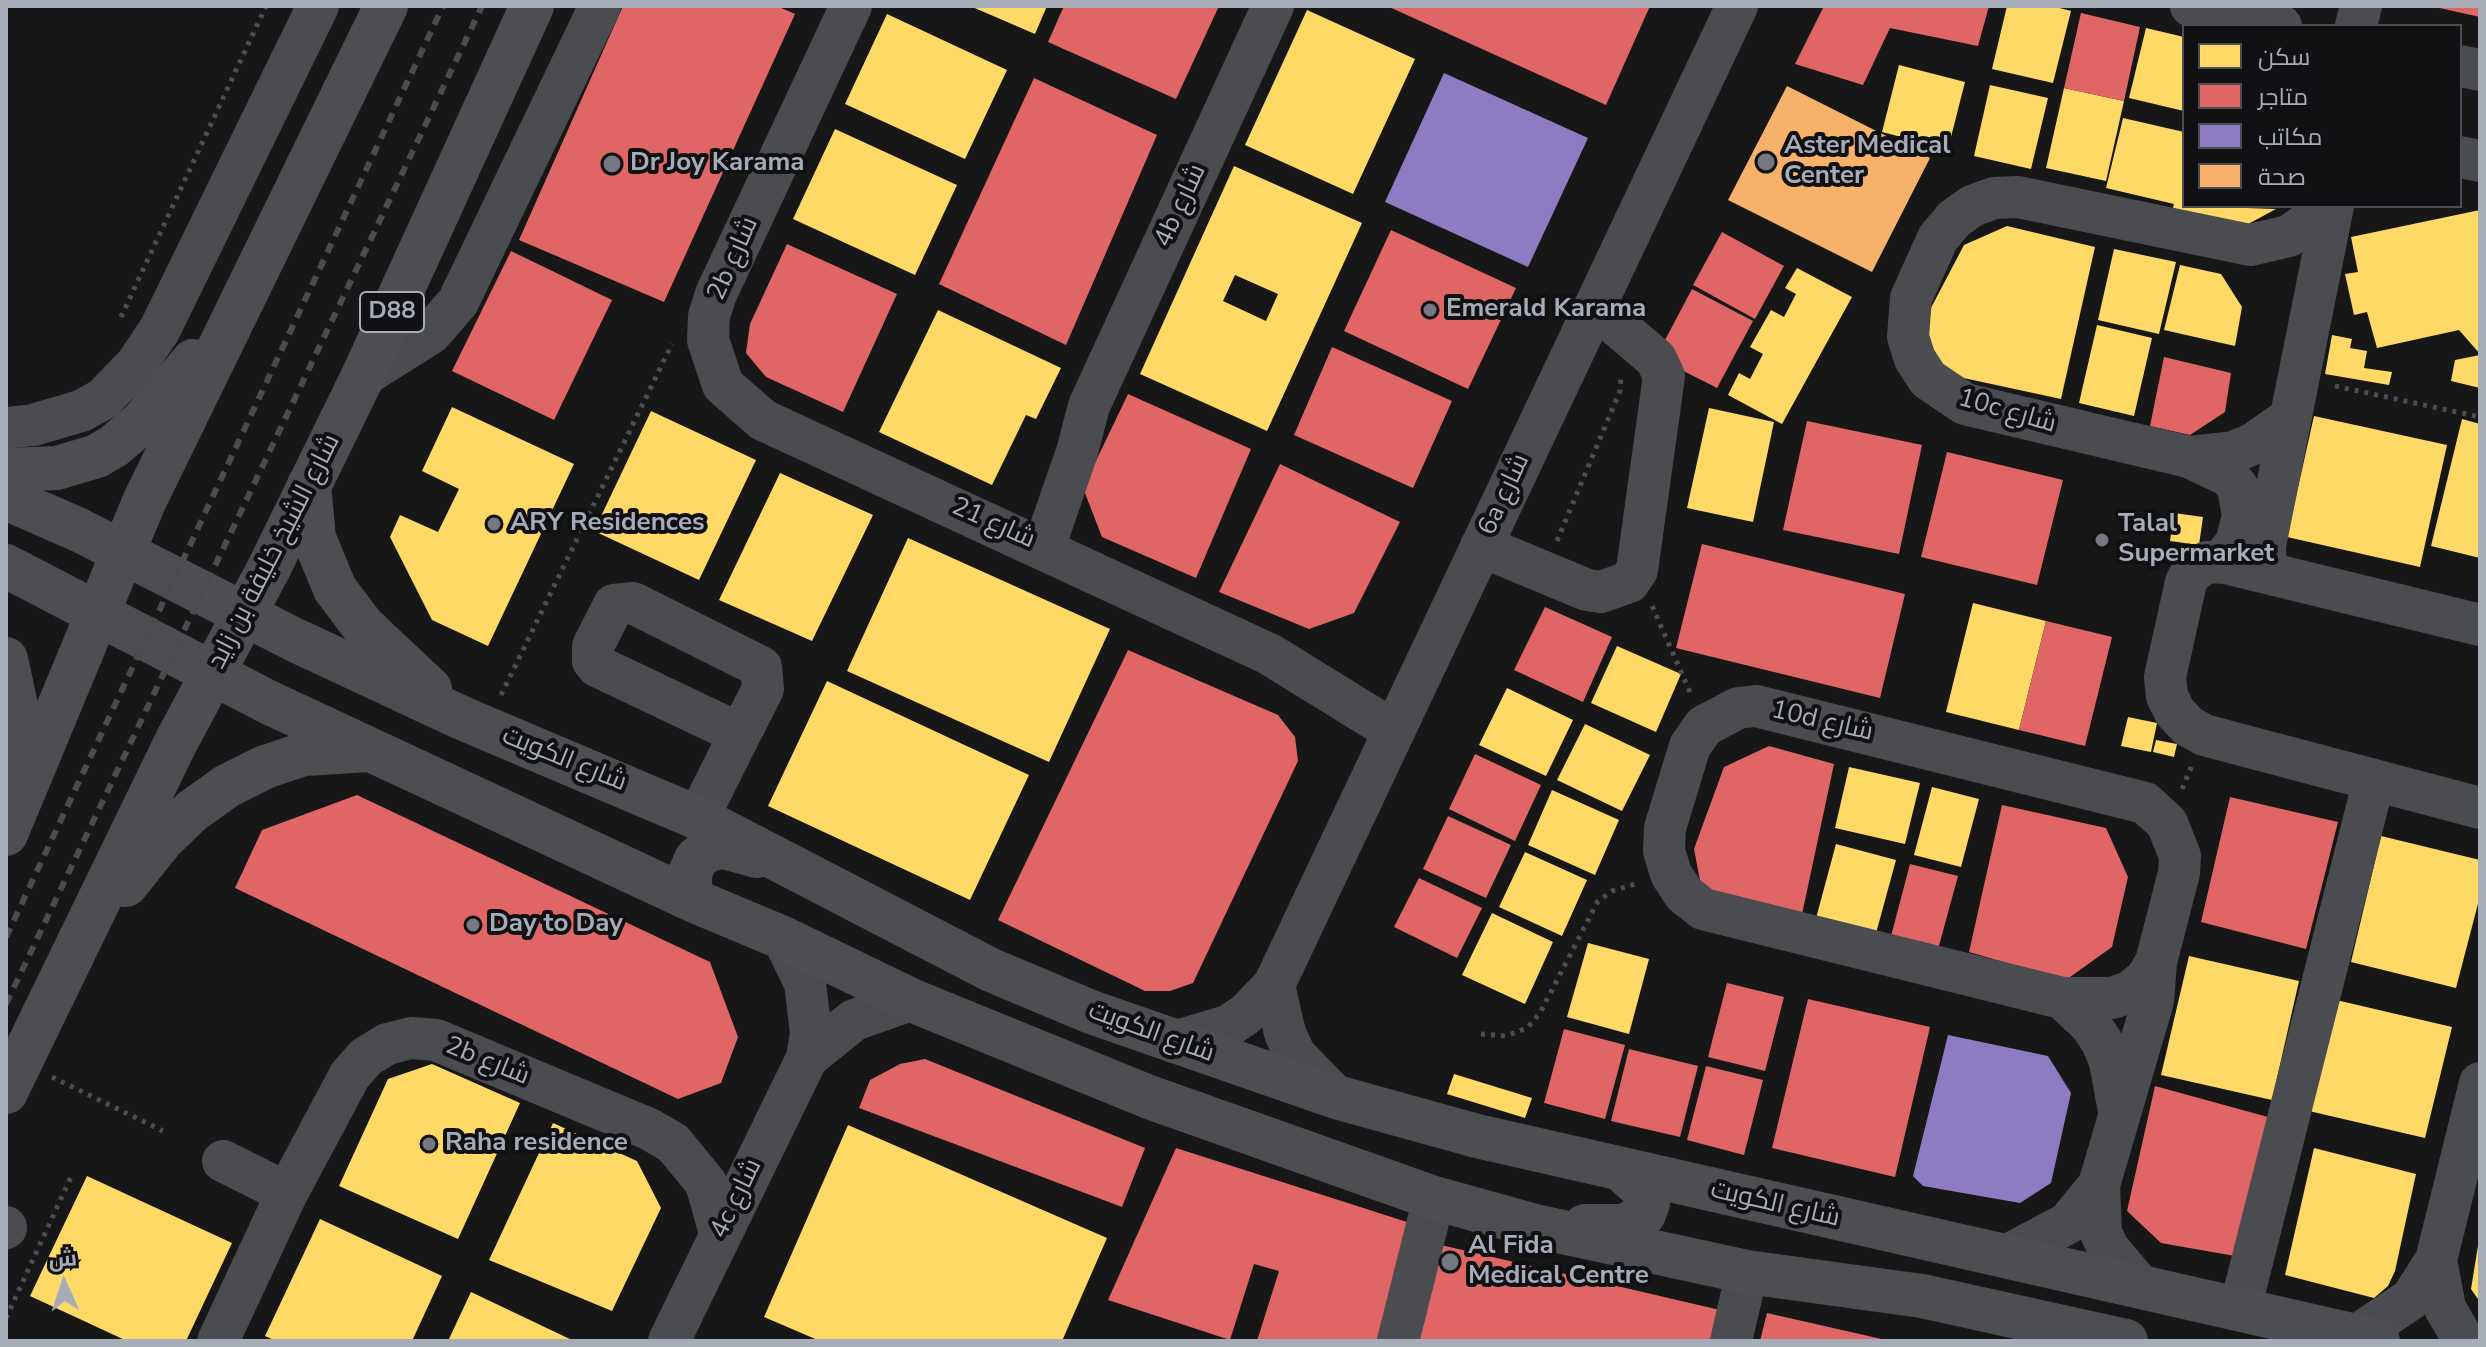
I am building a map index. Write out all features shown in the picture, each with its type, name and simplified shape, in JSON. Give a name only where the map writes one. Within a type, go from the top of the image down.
[{"type":"main road","points":[[6,834],[122,553],[236,310],[386,6]]},
{"type":"main road","name":"شارع الشيخ خليفة بن زايد","points":[[13,1077],[363,376],[532,6]]},
{"type":"main road","points":[[6,470],[57,468],[97,456],[114,446],[142,422],[236,310]]},
{"type":"main road","points":[[309,485],[314,538],[335,589],[384,647],[474,723]]},
{"type":"main road","name":"شارع الكويت","points":[[6,498],[474,723],[698,818],[991,970],[1091,1012],[1174,1042],[1336,1097],[1446,1129],[2367,1338]]},
{"type":"main road","points":[[6,566],[214,673],[697,902],[783,938],[911,1000],[1149,1097],[1434,1198],[1535,1226],[1747,1272],[1922,1296],[2126,1341]]},
{"type":"main road","points":[[6,659],[18,715],[26,791]]},
{"type":"main road","points":[[76,946],[162,840],[192,811],[227,786],[265,767],[304,754],[373,750]]},
{"type":"main road","points":[[697,902],[690,889],[690,873],[696,859],[708,850],[737,849],[793,869]]},
{"type":"main road","points":[[1535,1226],[1626,1226],[1637,1222],[1648,1203],[1646,1192],[1623,1171]]},
{"type":"street","points":[[6,428],[46,422],[81,411],[112,391],[136,365],[160,329],[318,6]]},
{"type":"street","points":[[363,376],[431,333],[458,302],[600,6]]},
{"type":"street","name":"2b شارع","points":[[723,385],[708,340],[709,316],[716,294],[851,6]]},
{"type":"street","name":"4b شارع","points":[[1028,540],[1053,457],[1089,406],[1273,6]]},
{"type":"street","name":"6a شارع","points":[[1174,1042],[1228,1026],[1245,1015],[1274,985],[1481,546],[1609,319],[1737,6]]},
{"type":"street","points":[[2191,6],[2272,24]]},
{"type":"street","name":"10c شارع","points":[[2217,561],[2232,551],[2236,543],[2243,501],[2229,476],[2189,457],[1965,404],[1944,394],[1928,379],[1915,359],[1908,337],[1911,298],[1938,238],[1954,219],[1972,206],[1994,198],[2018,197],[2250,245],[2289,236],[2329,208]]},
{"type":"street","name":"10c شارع","points":[[2271,574],[2265,561],[2265,546],[2332,208]]},
{"type":"street","name":"10c شارع","points":[[2250,245],[2293,280],[2312,311]]},
{"type":"street","points":[[1481,546],[1601,592],[1629,582],[1637,570],[1666,385],[1656,359],[1609,319]]},
{"type":"street","name":"شارع 21","points":[[723,385],[763,420],[1028,540],[1399,719]]},
{"type":"street","name":"10c شارع","points":[[2189,457],[2233,452],[2253,444],[2295,398]]},
{"type":"street","points":[[2480,625],[2217,561],[2198,566],[2186,582],[2165,677],[2167,696],[2175,712],[2188,726],[2204,735],[2480,808]]},
{"type":"street","name":"10d شارع","points":[[1704,726],[1738,708],[1775,710],[2131,797],[2158,812],[2167,823]]},
{"type":"street","points":[[1704,726],[1690,746],[1665,828],[1664,851],[1671,874],[1693,902],[1727,918],[2062,998],[2113,998],[2138,985],[2156,962]]},
{"type":"street","points":[[698,818],[740,734]]},
{"type":"street","points":[[2240,1309],[2374,780]]},
{"type":"street","points":[[2140,1286],[2108,1248],[2101,1233],[2099,1185],[2153,1001],[2156,962],[2179,873],[2176,839],[2167,823]]},
{"type":"street","name":"4c شارع","points":[[669,1341],[807,1058],[811,1033],[805,983],[783,938]]},
{"type":"street","points":[[1274,985],[1285,1033],[1295,1055],[1336,1097]]},
{"type":"street","points":[[2062,998],[2090,1024],[2102,1042],[2110,1062],[2119,1116]]},
{"type":"street","name":"4c شارع","points":[[807,1058],[854,1020],[911,1000]]},
{"type":"street","name":"2b شارع","points":[[218,1341],[287,1193],[350,1075],[366,1057],[387,1044],[411,1038],[436,1040],[649,1129],[673,1143],[706,1183],[720,1233]]},
{"type":"street","points":[[2367,1338],[2411,1299],[2436,1260],[2468,1162],[2479,1095]]},
{"type":"street","points":[[223,1161],[287,1193]]},
{"type":"street","points":[[2006,1256],[2068,1223],[2099,1185]]},
{"type":"street","points":[[1398,1341],[1434,1198]]},
{"type":"street","points":[[2436,1260],[2445,1308],[2464,1341]]},
{"type":"street","points":[[1731,1341],[1747,1272]]},
{"type":"path","points":[[119,321],[266,6]]},
{"type":"path","points":[[1544,572],[1620,391],[1609,319]]},
{"type":"path","points":[[474,723],[653,377],[679,334]]},
{"type":"path","points":[[2295,398],[2480,417]]},
{"type":"path","points":[[1637,570],[1704,726]]},
{"type":"path","points":[[2167,823],[2204,735]]},
{"type":"path","points":[[1481,1034],[1506,1036],[1527,1028],[1540,1013],[1598,901],[1627,885],[1671,874]]},
{"type":"path","points":[[13,1077],[163,1131]]},
{"type":"building: سكن","points":[[970,6],[1047,6],[1035,34]]},
{"type":"building: سكن","points":[[2007,6],[2052,6],[2071,11],[2053,83],[1992,69]]},
{"type":"building: سكن","points":[[1307,10],[1415,59],[1353,194],[1245,145]]},
{"type":"building: سكن","points":[[887,14],[1007,70],[965,159],[845,104]]},
{"type":"building: سكن","points":[[2146,28],[2182,37],[2182,111],[2129,98]]},
{"type":"building: سكن","points":[[1899,65],[1965,82],[1948,149],[1882,132]]},
{"type":"building: سكن","points":[[1990,85],[2048,98],[2031,169],[1974,156]]},
{"type":"building: سكن","points":[[2064,88],[2124,101],[2106,181],[2046,168]]},
{"type":"building: سكن","points":[[2123,118],[2182,132],[2182,208],[2276,209],[2237,230],[2171,214],[2174,204],[2106,188]]},
{"type":"building: سكن","points":[[835,129],[957,185],[915,275],[793,219]]},
{"type":"building: سكن","points":[[1234,166],[1362,223],[1267,431],[1140,374]],"holes":[[[1235,275],[1278,294],[1266,321],[1223,301]]]},
{"type":"building: سكن","points":[[2480,210],[2480,354],[2459,330],[2377,348],[2367,312],[2354,315],[2345,274],[2358,272],[2351,237]]},
{"type":"building: سكن","points":[[2007,226],[2095,247],[2061,399],[1945,374],[1922,325],[1964,245]]},
{"type":"building: سكن","points":[[2114,249],[2176,262],[2159,334],[2098,320]]},
{"type":"building: سكن","points":[[2180,265],[2221,274],[2242,307],[2235,346],[2164,330]]},
{"type":"building: سكن","points":[[1797,268],[1852,297],[1782,424],[1728,395],[1739,373],[1750,379],[1763,354],[1750,347],[1771,310],[1784,317],[1796,294],[1785,288]]},
{"type":"building: سكن","points":[[938,310],[1061,368],[1036,419],[1026,415],[992,485],[879,432]]},
{"type":"building: سكن","points":[[2097,325],[2152,338],[2134,416],[2079,403]]},
{"type":"building: سكن","points":[[2332,335],[2352,339],[2350,348],[2367,351],[2364,368],[2392,372],[2389,385],[2325,374]]},
{"type":"building: سكن","points":[[2480,355],[2480,388],[2451,381],[2455,360]]},
{"type":"building: سكن","name":"ARY Residences","points":[[452,407],[574,464],[488,646],[432,620],[390,537],[400,515],[438,532],[459,489],[422,471]]},
{"type":"building: سكن","points":[[1709,408],[1774,422],[1753,522],[1687,508]]},
{"type":"building: سكن","points":[[651,411],[756,460],[699,580],[594,531]]},
{"type":"building: سكن","points":[[2314,416],[2447,445],[2420,567],[2287,537]]},
{"type":"building: سكن","points":[[2462,419],[2480,424],[2480,558],[2431,546]]},
{"type":"building: سكن","points":[[780,473],[873,515],[812,641],[719,600]]},
{"type":"building: سكن","points":[[2174,513],[2203,517],[2199,545],[2170,541]]},
{"type":"building: سكن","points":[[908,538],[1110,629],[1049,762],[847,671]]},
{"type":"building: سكن","points":[[1973,603],[2046,621],[2019,730],[1946,712]]},
{"type":"building: سكن","points":[[1617,646],[1681,674],[1656,732],[1591,703]]},
{"type":"building: سكن","points":[[827,681],[1029,775],[970,900],[768,806]]},
{"type":"building: سكن","points":[[1507,688],[1573,720],[1546,776],[1479,745]]},
{"type":"building: سكن","points":[[2128,717],[2157,723],[2151,752],[2121,746]]},
{"type":"building: سكن","points":[[1585,724],[1650,755],[1622,811],[1557,780]]},
{"type":"building: سكن","points":[[2156,740],[2177,744],[2174,757],[2153,752]]},
{"type":"building: سكن","points":[[1849,767],[1920,783],[1905,844],[1835,828]]},
{"type":"building: سكن","points":[[1932,787],[1979,799],[1961,867],[1914,855]]},
{"type":"building: سكن","points":[[1552,790],[1619,820],[1595,875],[1528,845]]},
{"type":"building: سكن","points":[[2381,836],[2480,860],[2480,896],[2456,988],[2351,962]]},
{"type":"building: سكن","points":[[1836,844],[1896,860],[1875,937],[1815,922]]},
{"type":"building: سكن","points":[[1525,852],[1587,880],[1562,936],[1499,907]]},
{"type":"building: سكن","points":[[1492,913],[1553,942],[1525,1004],[1462,975]]},
{"type":"building: سكن","points":[[1588,943],[1649,959],[1629,1034],[1567,1017]]},
{"type":"building: سكن","points":[[2189,956],[2299,981],[2272,1100],[2161,1075]]},
{"type":"building: سكن","points":[[2336,1000],[2452,1027],[2425,1138],[2309,1111]]},
{"type":"building: سكن","name":"Raha residence","points":[[432,1064],[520,1103],[458,1239],[339,1186],[388,1079]]},
{"type":"building: سكن","points":[[1454,1074],[1532,1098],[1525,1118],[1447,1094]]},
{"type":"building: سكن","points":[[553,1123],[637,1161],[661,1208],[612,1311],[489,1260]]},
{"type":"building: سكن","points":[[848,1125],[1107,1238],[1062,1341],[820,1341],[764,1317]]},
{"type":"building: سكن","points":[[2314,1148],[2416,1174],[2395,1271],[2388,1286],[2374,1298],[2285,1275]]},
{"type":"building: سكن","points":[[87,1176],[232,1243],[186,1341],[127,1341],[30,1296]]},
{"type":"building: سكن","points":[[320,1219],[442,1276],[412,1341],[276,1341],[265,1336]]},
{"type":"building: سكن","points":[[2480,1246],[2480,1302],[2471,1289]]},
{"type":"building: سكن","points":[[471,1292],[574,1341],[448,1341]]},
{"type":"building: متاجر","points":[[623,6],[777,6],[795,14],[664,302],[519,240]]},
{"type":"building: متاجر","points":[[1064,6],[1219,6],[1176,99],[1048,42]]},
{"type":"building: متاجر","points":[[1387,6],[1650,6],[1606,105]]},
{"type":"building: متاجر","points":[[1824,6],[1989,6],[1978,46],[1890,28],[1863,85],[1795,64]]},
{"type":"building: متاجر","points":[[2480,6],[2480,17],[2435,7]]},
{"type":"building: متاجر","points":[[2081,13],[2140,27],[2124,101],[2064,88]]},
{"type":"building: متاجر","points":[[1034,78],[1157,135],[1066,345],[939,284]]},
{"type":"building: متاجر","name":"Emerald Karama","points":[[1391,230],[1516,288],[1468,389],[1344,331]]},
{"type":"building: متاجر","points":[[1722,232],[1784,266],[1755,319],[1693,285]]},
{"type":"building: متاجر","points":[[787,244],[897,294],[843,412],[766,377],[746,353],[750,324]]},
{"type":"building: متاجر","points":[[511,251],[612,300],[554,420],[452,371]]},
{"type":"building: متاجر","points":[[1692,289],[1753,321],[1717,388],[1656,357]]},
{"type":"building: متاجر","points":[[1332,347],[1452,401],[1413,488],[1294,435]]},
{"type":"building: متاجر","points":[[2164,357],[2231,373],[2225,412],[2190,435],[2150,426]]},
{"type":"building: متاجر","points":[[1128,394],[1251,449],[1196,578],[1102,537],[1083,488]]},
{"type":"building: متاجر","points":[[1807,421],[1922,445],[1899,554],[1783,530]]},
{"type":"building: متاجر","points":[[1947,452],[2063,480],[2037,585],[1921,557]]},
{"type":"building: متاجر","points":[[1280,464],[1400,522],[1354,613],[1309,629],[1219,592]]},
{"type":"building: متاجر","points":[[1702,544],[1905,594],[1880,698],[1676,648]]},
{"type":"building: متاجر","points":[[1545,607],[1612,637],[1583,702],[1514,670]]},
{"type":"building: متاجر","points":[[2046,621],[2112,637],[2085,746],[2019,730]]},
{"type":"building: متاجر","points":[[1128,650],[1278,715],[1295,737],[1298,761],[1193,983],[1170,991],[1145,991],[998,920]]},
{"type":"building: متاجر","points":[[1769,746],[1834,764],[1801,919],[1702,891],[1694,849],[1724,767]]},
{"type":"building: متاجر","points":[[1475,754],[1541,785],[1515,841],[1449,809]]},
{"type":"building: متاجر","name":"Day to Day","points":[[357,795],[710,962],[738,1037],[721,1083],[678,1099],[235,888],[262,830]]},
{"type":"building: متاجر","points":[[2230,797],[2338,822],[2306,949],[2201,922]]},
{"type":"building: متاجر","points":[[2002,805],[2106,828],[2128,877],[2112,947],[2066,980],[1969,952]]},
{"type":"building: متاجر","points":[[1448,816],[1511,845],[1486,898],[1423,869]]},
{"type":"building: متاجر","points":[[1910,864],[1958,876],[1937,953],[1890,940]]},
{"type":"building: متاجر","points":[[1419,878],[1482,908],[1457,958],[1394,927]]},
{"type":"building: متاجر","points":[[1727,983],[1784,997],[1765,1071],[1708,1057]]},
{"type":"building: متاجر","points":[[1808,999],[1930,1027],[1895,1177],[1772,1148]]},
{"type":"building: متاجر","points":[[1564,1029],[1625,1045],[1605,1119],[1544,1103]]},
{"type":"building: متاجر","points":[[1629,1049],[1698,1066],[1680,1137],[1611,1121]]},
{"type":"building: متاجر","points":[[925,1059],[1145,1148],[1122,1207],[859,1108],[870,1080],[900,1064]]},
{"type":"building: متاجر","points":[[1706,1066],[1763,1080],[1744,1155],[1687,1140]]},
{"type":"building: متاجر","points":[[2155,1086],[2268,1117],[2235,1256],[2161,1243],[2127,1211]]},
{"type":"building: متاجر","points":[[1176,1148],[1407,1222],[1381,1341],[1257,1341],[1279,1271],[1254,1264],[1230,1340],[1108,1300]]},
{"type":"building: متاجر","points":[[1441,1245],[1720,1310],[1713,1341],[1418,1341]]},
{"type":"building: متاجر","points":[[1767,1313],[1886,1340],[1886,1341],[1760,1341]]},
{"type":"building: مكاتب","points":[[1444,73],[1588,138],[1528,267],[1385,202]]},
{"type":"building: مكاتب","points":[[1948,1035],[2048,1056],[2071,1093],[2051,1183],[2020,1203],[1923,1186],[1913,1176]]},
{"type":"building: صحة","points":[[1787,86],[1930,158],[1872,272],[1728,200]]},
{"type":"railway","points":[[6,937],[443,6]]},
{"type":"railway","points":[[6,1004],[482,6]]},
{"type":"place","name":"Aster Medical Center","points":[[1766,162]]},
{"type":"place","name":"Dr Joy Karama","points":[[612,164]]},
{"type":"place","name":"Emerald Karama","points":[[1430,310]]},
{"type":"place","name":"ARY Residences","points":[[494,524]]},
{"type":"place","name":"Talal Supermarket","points":[[2102,540]]},
{"type":"place","name":"Day to Day","points":[[473,925]]},
{"type":"place","name":"Raha residence","points":[[429,1144]]},
{"type":"place","name":"Al Fida Medical Centre","points":[[1450,1262]]}]
